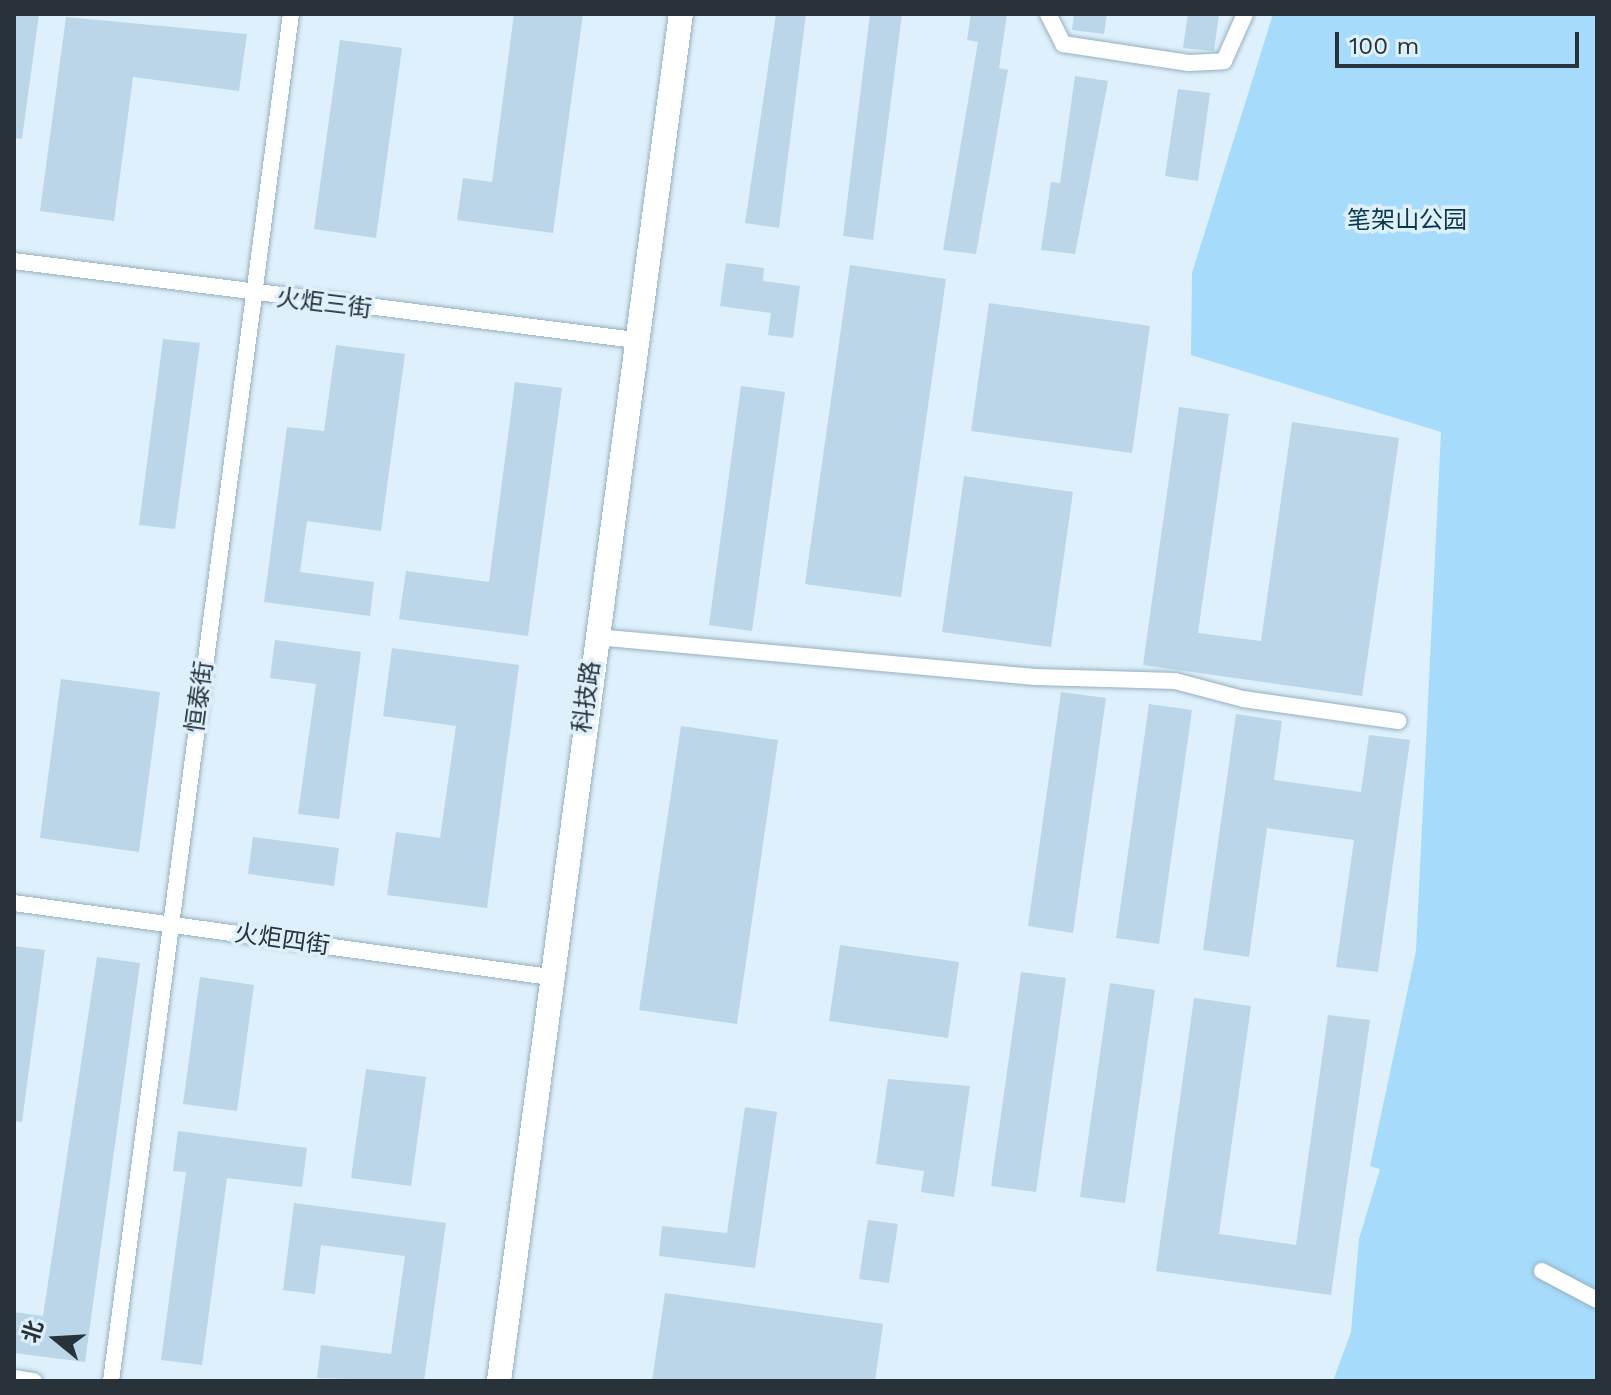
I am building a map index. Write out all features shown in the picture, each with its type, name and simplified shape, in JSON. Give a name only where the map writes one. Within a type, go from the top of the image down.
[{"type":"main road","name":"科技路","points":[[499,1381],[550,977],[681,14]]},
{"type":"street","name":"恒泰街","points":[[111,1381],[291,14]]},
{"type":"street","points":[[1048,14],[1063,44],[1189,63],[1224,61],[1245,14]]},
{"type":"street","name":"火炬三街","points":[[14,261],[254,295],[635,340]]},
{"type":"street","points":[[596,637],[1035,677],[1175,681],[1243,699],[1398,721]]},
{"type":"street","name":"火炬四街","points":[[14,903],[550,977]]},
{"type":"street","points":[[1542,1271],[1597,1300]]},
{"type":"street","points":[[14,1378],[34,1381]]},
{"type":"green space","name":"笔架山公园","points":[[1273,14],[1597,14],[1597,1381],[1333,1381],[1351,1332],[1359,1239],[1380,1169],[1370,1166],[1416,951],[1441,432],[1191,355],[1192,273]]},
{"type":"building","points":[[14,14],[39,14],[22,139],[14,138]]},
{"type":"building","points":[[514,14],[583,14],[553,233],[457,220],[463,178],[492,182]]},
{"type":"building","points":[[776,14],[806,14],[779,228],[745,223]]},
{"type":"building","points":[[870,14],[902,14],[873,240],[843,236]]},
{"type":"building","points":[[971,14],[1007,14],[999,68],[1008,70],[976,254],[943,250],[978,42],[967,40]]},
{"type":"building","points":[[1074,14],[1107,14],[1104,34],[1072,30]]},
{"type":"building","points":[[1188,14],[1219,14],[1214,51],[1183,48]]},
{"type":"building","points":[[66,17],[247,34],[239,91],[133,77],[114,221],[40,211]]},
{"type":"building","points":[[340,40],[402,48],[376,238],[314,229]]},
{"type":"building","points":[[1075,76],[1108,81],[1075,254],[1041,250],[1051,182],[1060,183]]},
{"type":"building","points":[[1178,89],[1210,93],[1198,181],[1165,176]]},
{"type":"building","points":[[726,263],[764,268],[763,281],[800,286],[793,338],[768,335],[771,313],[720,306]]},
{"type":"building","points":[[850,265],[946,279],[901,597],[805,584]]},
{"type":"building","points":[[989,303],[1150,326],[1132,453],[971,431]]},
{"type":"building","points":[[163,339],[200,343],[175,529],[139,525]]},
{"type":"building","points":[[336,345],[405,354],[381,531],[307,521],[300,572],[374,582],[370,616],[264,602],[287,427],[324,431]]},
{"type":"building","points":[[515,382],[562,388],[528,636],[399,619],[406,571],[489,582]]},
{"type":"building","points":[[741,386],[785,392],[752,631],[709,625]]},
{"type":"building","points":[[1179,407],[1229,414],[1198,633],[1261,641],[1292,422],[1399,438],[1362,696],[1143,665]]},
{"type":"building","points":[[964,476],[1073,492],[1051,647],[942,632]]},
{"type":"building","points":[[275,640],[361,652],[339,819],[298,814],[316,684],[270,678]]},
{"type":"building","points":[[392,648],[519,665],[487,908],[387,895],[396,832],[440,838],[456,726],[383,716]]},
{"type":"building","points":[[61,679],[160,692],[139,852],[40,838]]},
{"type":"building","points":[[1061,692],[1106,698],[1073,933],[1028,926]]},
{"type":"building","points":[[1149,704],[1192,710],[1159,944],[1116,938]]},
{"type":"building","points":[[1236,714],[1282,721],[1274,780],[1361,792],[1369,735],[1410,740],[1378,972],[1336,967],[1354,840],[1267,828],[1249,957],[1203,950]]},
{"type":"building","points":[[681,726],[778,740],[737,1024],[639,1010]]},
{"type":"building","points":[[253,837],[339,848],[334,886],[248,874]]},
{"type":"building","points":[[840,945],[959,962],[948,1038],[829,1021]]},
{"type":"building","points":[[14,946],[45,950],[22,1122],[14,1121]]},
{"type":"building","points":[[97,957],[140,963],[85,1362],[14,1353],[14,1312],[43,1316]]},
{"type":"building","points":[[1021,972],[1066,978],[1036,1192],[991,1186]]},
{"type":"building","points":[[200,977],[254,985],[237,1111],[183,1104]]},
{"type":"building","points":[[1110,983],[1155,990],[1125,1203],[1080,1197]]},
{"type":"building","points":[[1194,998],[1251,1006],[1219,1234],[1296,1245],[1328,1015],[1370,1020],[1331,1295],[1156,1271]]},
{"type":"building","points":[[366,1069],[426,1077],[411,1186],[351,1178]]},
{"type":"building","points":[[888,1079],[970,1086],[954,1197],[921,1192],[924,1171],[876,1164]]},
{"type":"building","points":[[745,1107],[777,1112],[755,1268],[659,1256],[662,1226],[727,1233]]},
{"type":"building","points":[[178,1131],[307,1148],[302,1187],[227,1178],[202,1365],[161,1360],[186,1172],[173,1171]]},
{"type":"building","points":[[294,1203],[446,1223],[424,1381],[317,1378],[321,1345],[391,1354],[405,1256],[321,1245],[315,1294],[283,1290]]},
{"type":"building","points":[[868,1220],[898,1224],[889,1283],[859,1279]]},
{"type":"building","points":[[665,1293],[883,1324],[875,1381],[652,1381]]}]
